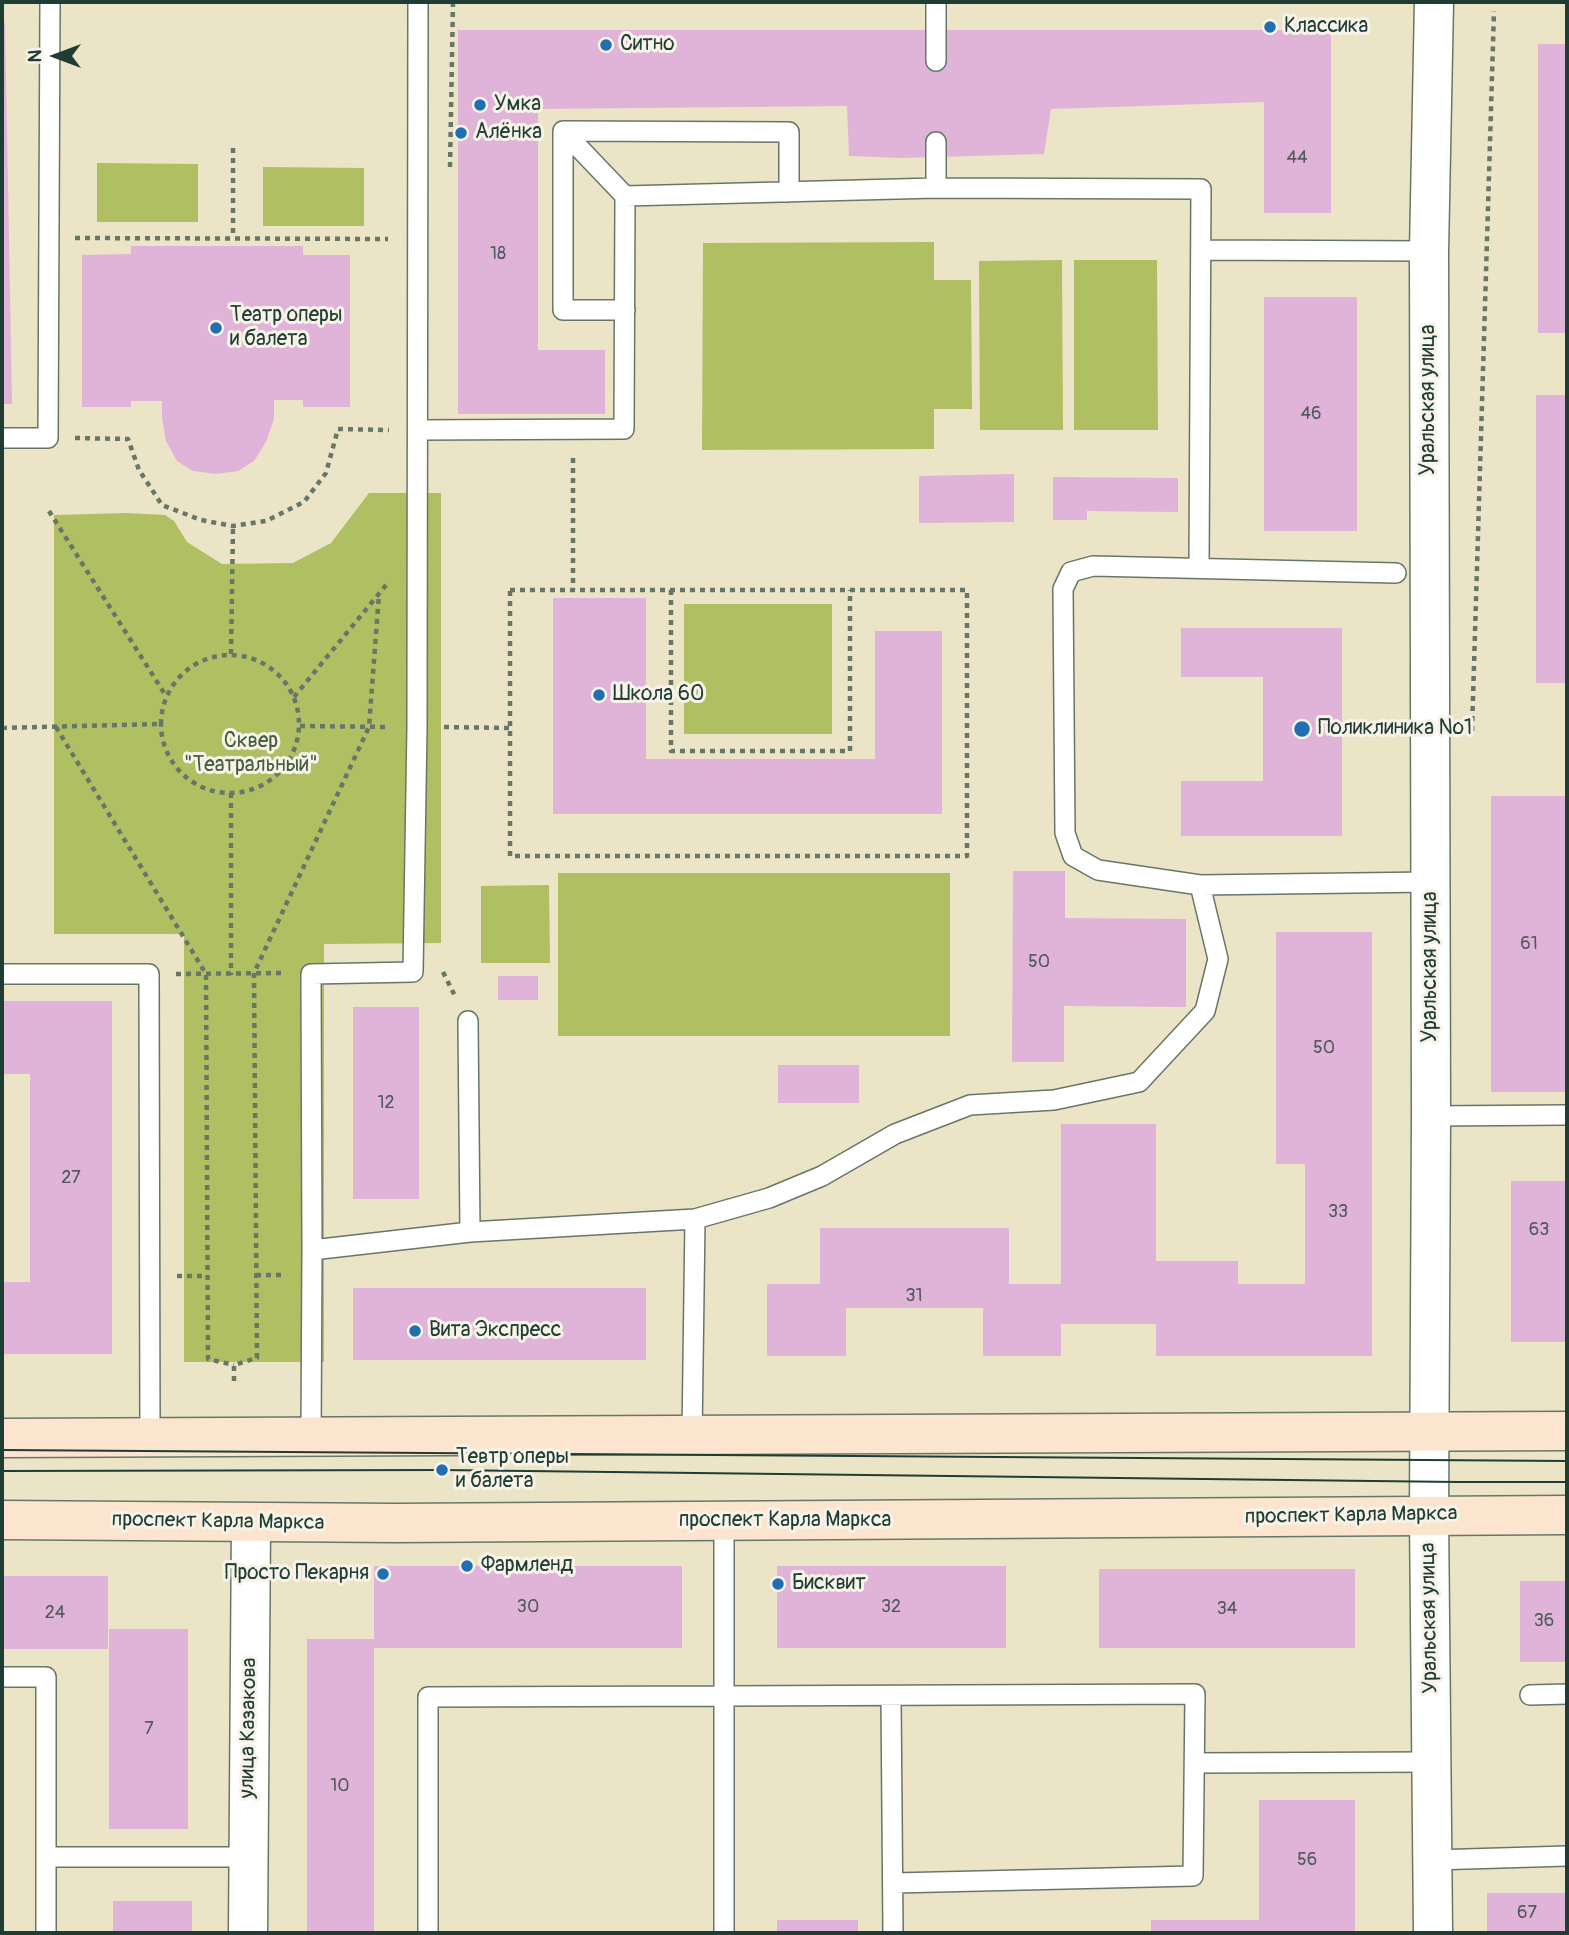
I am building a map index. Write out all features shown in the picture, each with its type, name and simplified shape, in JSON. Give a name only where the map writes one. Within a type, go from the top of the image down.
[{"type":"main road","points":[[2,1438],[1567,1431]]},
{"type":"main road","name":"проспект Карла Маркса","points":[[2,1520],[251,1523],[1567,1515]]},
{"type":"street","name":"Уральская улица","points":[[1433,1933],[1429,1515],[1429,251],[1434,2]]},
{"type":"street","name":"улица Казакова","points":[[248,1933],[251,1523]]},
{"type":"lane","points":[[2,438],[48,438],[50,2]]},
{"type":"lane","points":[[311,1437],[311,974],[413,972],[418,547],[418,2]]},
{"type":"lane","points":[[936,2],[936,61]]},
{"type":"lane","points":[[418,430],[624,429],[625,197],[563,131]]},
{"type":"lane","points":[[563,131],[563,310],[625,310]]},
{"type":"lane","points":[[563,131],[789,132],[789,192]]},
{"type":"lane","points":[[936,142],[936,188]]},
{"type":"lane","points":[[625,197],[936,188],[1201,189],[1199,567]]},
{"type":"lane","points":[[1201,250],[1429,251]]},
{"type":"lane","points":[[1396,573],[1093,566],[1071,572],[1063,589],[1065,833],[1073,856],[1098,870],[1200,885],[1430,882]]},
{"type":"lane","points":[[312,1250],[470,1232],[695,1219],[769,1198],[811,1181],[895,1134],[970,1105],[1054,1100],[1139,1082],[1205,1011],[1218,959],[1200,885]]},
{"type":"lane","points":[[2,974],[149,974],[150,1437]]},
{"type":"lane","points":[[468,1021],[470,1232]]},
{"type":"lane","points":[[1431,1116],[1567,1115]]},
{"type":"lane","points":[[692,1436],[695,1219]]},
{"type":"lane","points":[[724,1521],[724,1933]]},
{"type":"lane","points":[[2,1676],[46,1677],[46,1933]]},
{"type":"lane","points":[[428,1933],[428,1697],[1195,1694],[1193,1876],[894,1882]]},
{"type":"lane","points":[[1530,1695],[1567,1695]]},
{"type":"lane","points":[[891,1696],[894,1933]]},
{"type":"lane","points":[[1195,1763],[1432,1762]]},
{"type":"lane","points":[[1433,1860],[1567,1856]]},
{"type":"lane","points":[[46,1857],[247,1857]]},
{"type":"path","points":[[1472,737],[1494,11]]},
{"type":"path","points":[[233,148],[233,238]]},
{"type":"path","points":[[64,238],[388,238],[388,252]]},
{"type":"path","points":[[48,438],[128,439],[139,470],[162,505],[201,520],[233,526],[266,521],[304,502],[326,472],[338,429],[418,430]]},
{"type":"path","points":[[573,450],[573,590]]},
{"type":"path","points":[[49,511],[166,696]]},
{"type":"path","points":[[231,654],[233,526]]},
{"type":"path","points":[[294,697],[418,547]]},
{"type":"path","points":[[510,590],[671,590],[967,590],[967,856],[510,856],[510,590]]},
{"type":"path","points":[[671,590],[671,751],[850,751],[850,590]]},
{"type":"path","points":[[231,654],[259,660],[280,675],[294,697],[300,726],[293,754],[279,774],[256,789],[231,793],[201,788],[179,771],[166,752],[161,724],[166,696],[183,672],[202,660],[231,654]]},
{"type":"path","points":[[2,729],[161,724]]},
{"type":"path","points":[[231,793],[231,975]]},
{"type":"path","points":[[413,972],[443,972],[468,1021]]},
{"type":"path","points":[[149,974],[311,974]]},
{"type":"green space","points":[[97,163],[198,164],[198,222],[97,222]]},
{"type":"green space","points":[[263,167],[364,168],[364,226],[263,226]]},
{"type":"green space","points":[[934,242],[934,280],[971,280],[972,409],[934,409],[934,449],[702,450],[703,243]]},
{"type":"green space","points":[[1062,260],[1063,430],[980,430],[979,261]]},
{"type":"green space","points":[[1074,260],[1157,260],[1158,430],[1074,430]]},
{"type":"green space","name":"Сквер \"Театральный\"","points":[[369,493],[441,493],[441,943],[324,944],[324,1362],[184,1362],[184,934],[54,934],[54,515],[165,515],[174,521],[187,542],[222,564],[293,563],[331,543]]},
{"type":"green space","points":[[684,604],[832,604],[832,734],[684,734]]},
{"type":"green space","points":[[558,873],[950,873],[950,1036],[558,1036]]},
{"type":"green space","points":[[549,885],[550,963],[481,963],[481,886]]},
{"type":"building","points":[[2,23],[5,23],[12,404],[2,404]]},
{"type":"building","points":[[458,30],[1331,30],[1331,213],[1264,213],[1264,102],[1051,109],[1044,154],[901,158],[849,156],[847,106],[538,109],[538,350],[605,350],[605,414],[458,414]]},
{"type":"building","points":[[1538,44],[1567,44],[1567,333],[1538,333]]},
{"type":"building","name":"Театр оперы и балета","points":[[131,246],[303,246],[303,255],[350,255],[350,407],[303,407],[303,400],[274,400],[274,419],[266,442],[254,461],[238,471],[216,474],[193,471],[177,461],[166,441],[162,401],[131,401],[131,407],[82,407],[82,255],[131,254]]},
{"type":"building","points":[[1264,297],[1357,297],[1357,531],[1264,531]]},
{"type":"building","points":[[1536,395],[1567,395],[1567,683],[1536,683]]},
{"type":"building","points":[[1014,474],[1014,522],[919,523],[919,476]]},
{"type":"building","points":[[1053,477],[1178,478],[1178,512],[1087,511],[1087,520],[1053,520]]},
{"type":"building","name":"Школа 60","points":[[553,598],[646,598],[646,759],[875,759],[875,631],[942,631],[942,814],[553,814]]},
{"type":"building","name":"Поликлиника №1","points":[[1181,628],[1342,628],[1342,836],[1181,836],[1181,781],[1263,781],[1263,677],[1181,677]]},
{"type":"building","points":[[1491,796],[1567,796],[1567,1092],[1491,1092]]},
{"type":"building","points":[[1013,871],[1065,871],[1065,918],[1186,919],[1186,1007],[1064,1006],[1064,1062],[1012,1062]]},
{"type":"building","points":[[1276,932],[1372,932],[1372,1356],[1156,1356],[1156,1324],[1061,1324],[1061,1356],[983,1356],[983,1308],[846,1308],[846,1356],[767,1356],[767,1284],[820,1284],[820,1228],[1009,1228],[1009,1284],[1061,1284],[1061,1124],[1156,1124],[1156,1261],[1238,1261],[1238,1284],[1305,1284],[1305,1164],[1276,1164]]},
{"type":"building","points":[[498,976],[538,976],[538,1000],[498,1000]]},
{"type":"building","points":[[2,1001],[112,1001],[112,1354],[2,1354],[2,1282],[30,1282],[30,1074],[2,1074]]},
{"type":"building","points":[[353,1007],[419,1007],[419,1199],[353,1199]]},
{"type":"building","points":[[778,1065],[859,1065],[859,1103],[778,1103]]},
{"type":"building","points":[[1511,1181],[1567,1181],[1567,1342],[1511,1342]]},
{"type":"building","points":[[353,1288],[646,1288],[646,1360],[353,1360]]},
{"type":"building","points":[[374,1566],[682,1566],[682,1648],[374,1648],[374,1933],[307,1933],[307,1639],[374,1639]]},
{"type":"building","points":[[777,1566],[1006,1566],[1006,1648],[777,1648]]},
{"type":"building","points":[[1099,1569],[1355,1569],[1355,1648],[1099,1648]]},
{"type":"building","points":[[2,1576],[108,1576],[108,1649],[2,1649]]},
{"type":"building","points":[[1520,1581],[1567,1581],[1567,1662],[1520,1662]]},
{"type":"building","points":[[109,1629],[188,1629],[188,1829],[109,1829]]},
{"type":"building","points":[[1259,1800],[1355,1800],[1355,1933],[1151,1933],[1151,1920],[1259,1920]]},
{"type":"building","points":[[1487,1893],[1567,1893],[1567,1933],[1487,1933]]},
{"type":"building","points":[[113,1901],[192,1901],[192,1933],[113,1933]]},
{"type":"building","points":[[777,1920],[858,1920],[858,1933],[777,1933]]},
{"type":"tram line","points":[[2,1450],[1567,1461]]},
{"type":"tram line","points":[[2,1471],[442,1470],[1567,1482]]},
{"type":"place","name":"Классика","points":[[1270,27]]},
{"type":"place","name":"Ситно","points":[[606,45]]},
{"type":"place","name":"Умка","points":[[480,105]]},
{"type":"place","name":"Алёнка","points":[[461,133]]},
{"type":"place","name":"Театр оперы и балета","points":[[216,328]]},
{"type":"place","name":"Школа 60","points":[[599,695]]},
{"type":"place","name":"Поликлиника №1","points":[[1302,729]]},
{"type":"place","name":"Вита Экспресс","points":[[415,1331]]},
{"type":"place","name":"Тевтр оперы и балета","points":[[442,1470]]},
{"type":"place","name":"Фармленд","points":[[467,1566]]},
{"type":"place","name":"Просто Пекарня","points":[[383,1574]]},
{"type":"place","name":"Бисквит","points":[[778,1584]]}]
